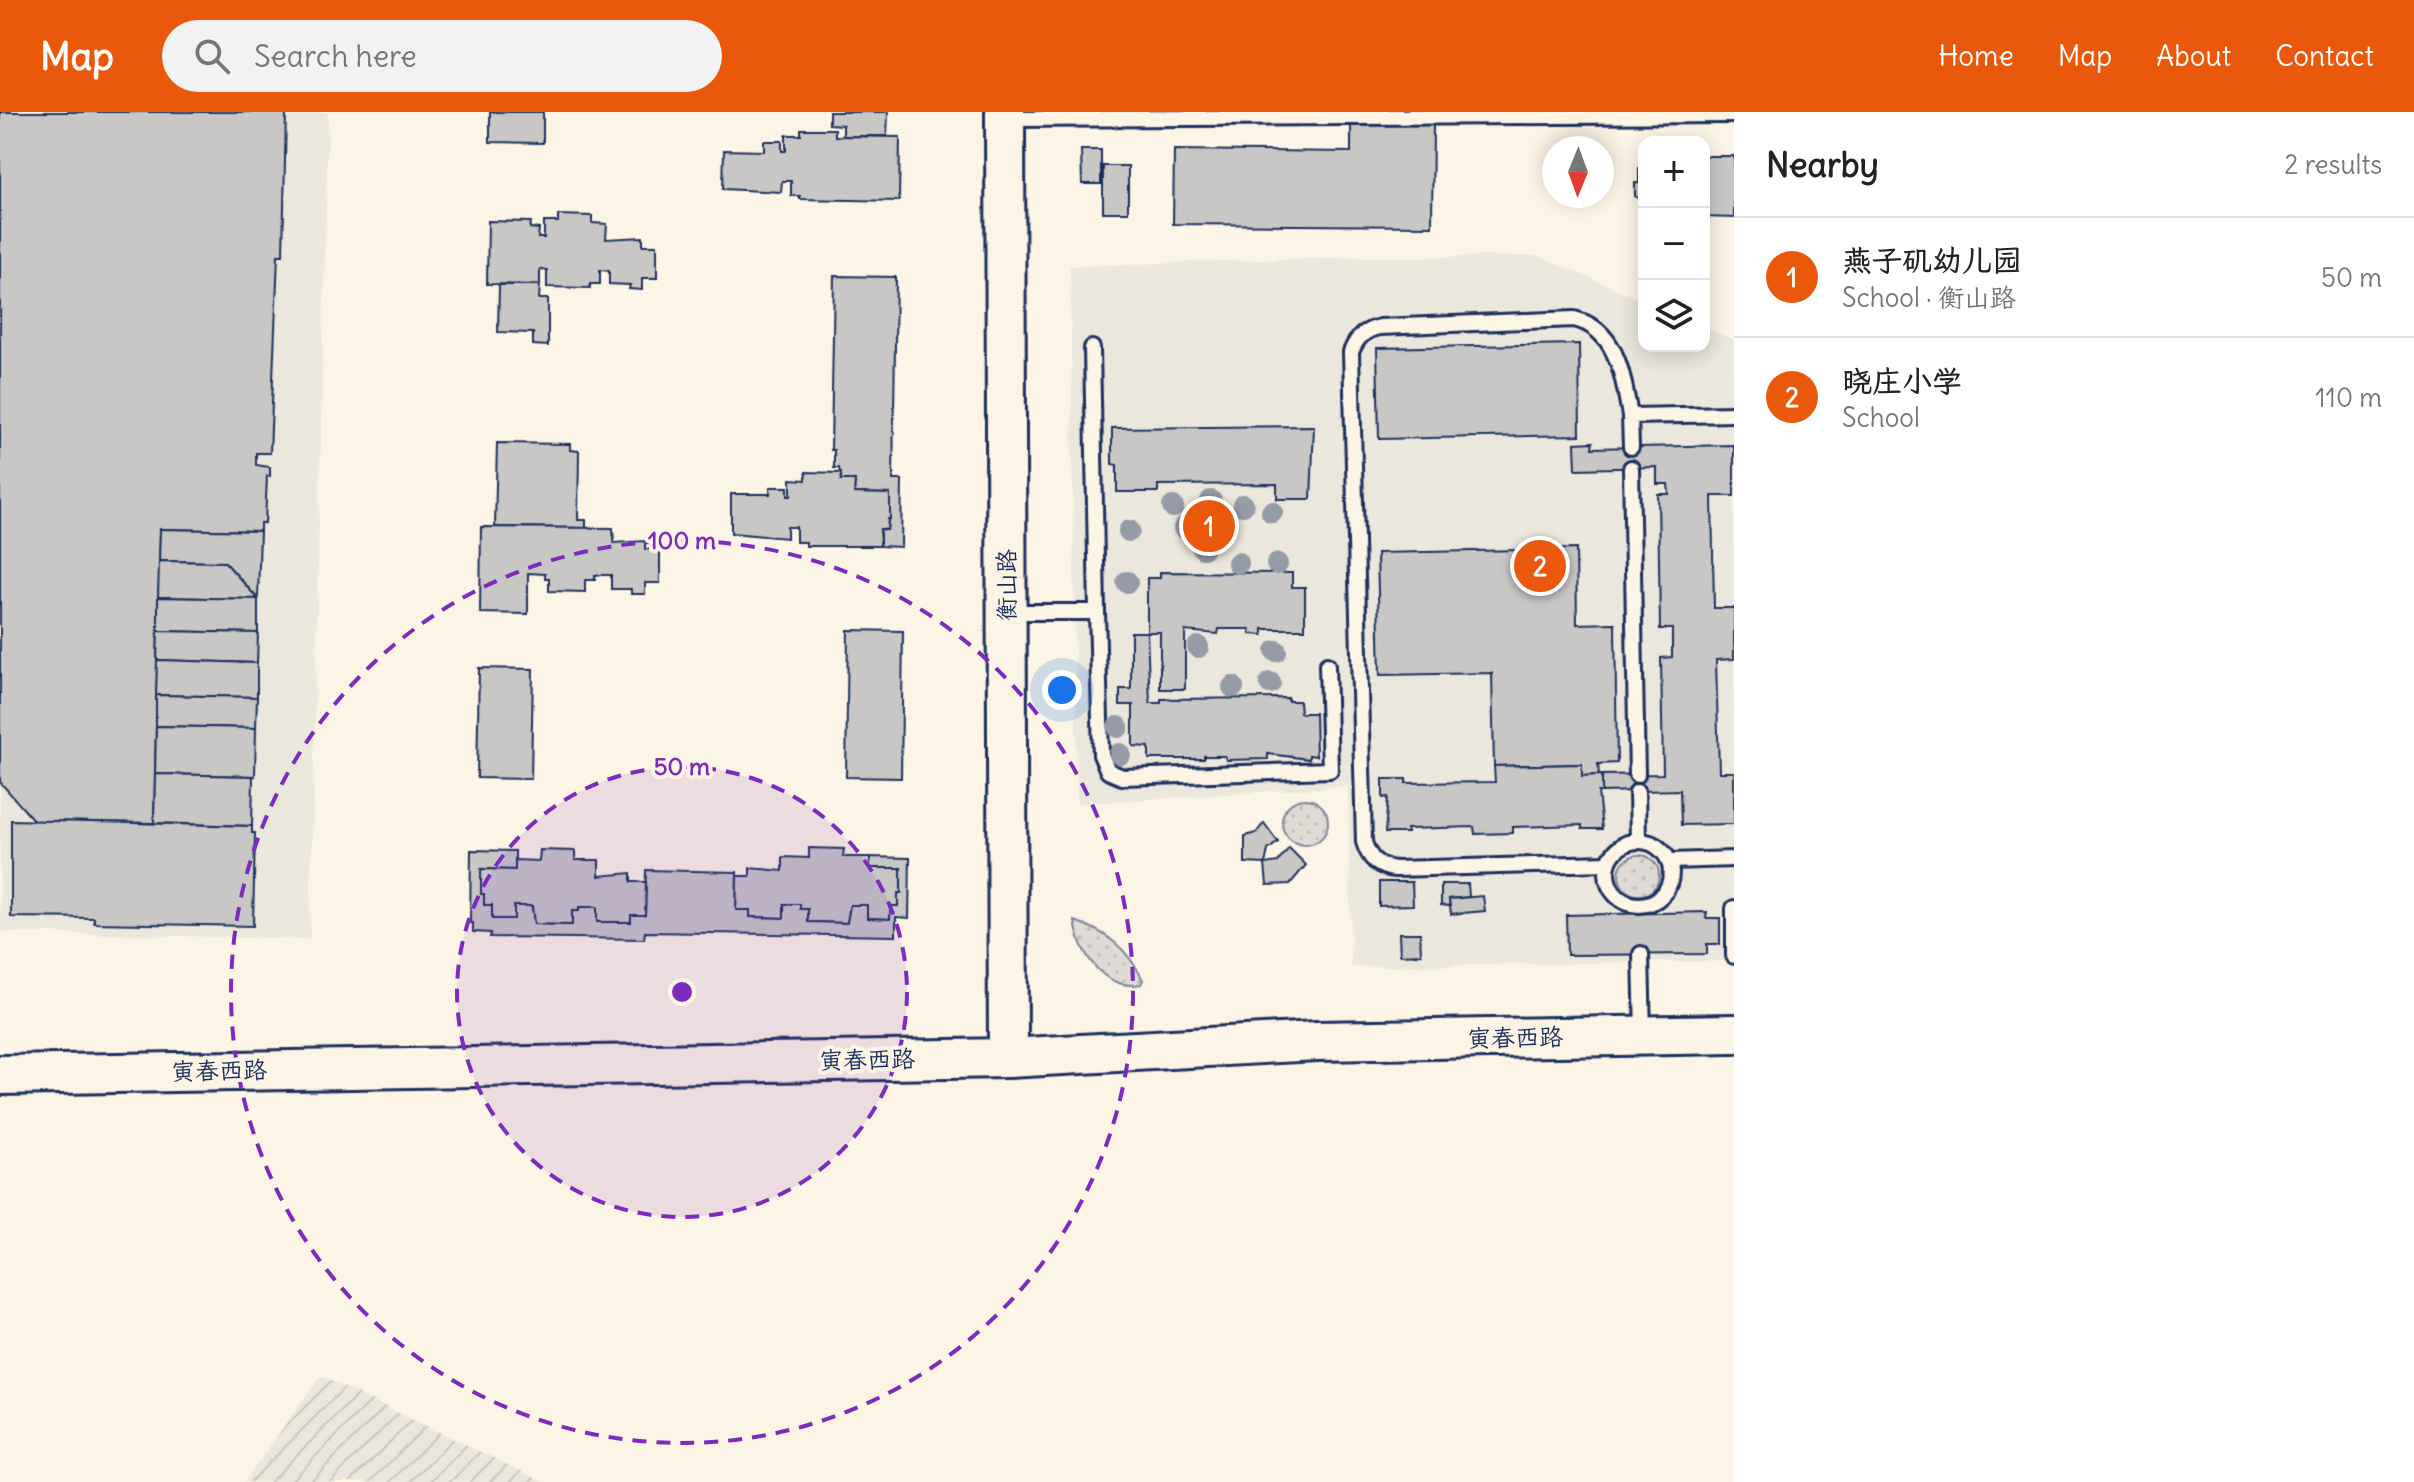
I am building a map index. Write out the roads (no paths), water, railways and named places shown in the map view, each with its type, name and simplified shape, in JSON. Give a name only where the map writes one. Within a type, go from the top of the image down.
[{"type":"street","name":"衡山路","points":[[1005,116],[1008,1058]]},
{"type":"street","name":"寅春西路","points":[[0,1075],[1008,1058],[1317,1041],[1734,1034]]},
{"type":"lane","points":[[1005,116],[1734,115]]},
{"type":"lane","points":[[1608,863],[1395,869],[1384,867],[1367,853],[1364,842],[1351,352],[1359,336],[1369,329],[1380,327],[1574,319],[1587,322],[1598,328],[1611,345],[1625,387],[1631,447]]},
{"type":"lane","points":[[1092,348],[1102,763],[1114,775],[1330,770],[1327,665]]},
{"type":"lane","points":[[1630,416],[1734,414]]},
{"type":"lane","points":[[1631,468],[1637,775]]},
{"type":"lane","points":[[1007,612],[1097,612]]},
{"type":"lane","points":[[1637,792],[1638,841]]},
{"type":"lane","points":[[1638,841],[1654,845],[1670,861],[1670,883],[1665,893],[1639,909],[1615,895],[1609,885],[1608,863],[1622,845],[1638,841]]},
{"type":"lane","points":[[1670,861],[1734,859]]},
{"type":"lane","points":[[1734,908],[1734,956]]},
{"type":"lane","points":[[1641,954],[1643,1035]]},
{"type":"place","name":"燕子矶幼儿园","points":[[1209,526]]},
{"type":"place","name":"晓庄小学","points":[[1540,566]]}]
